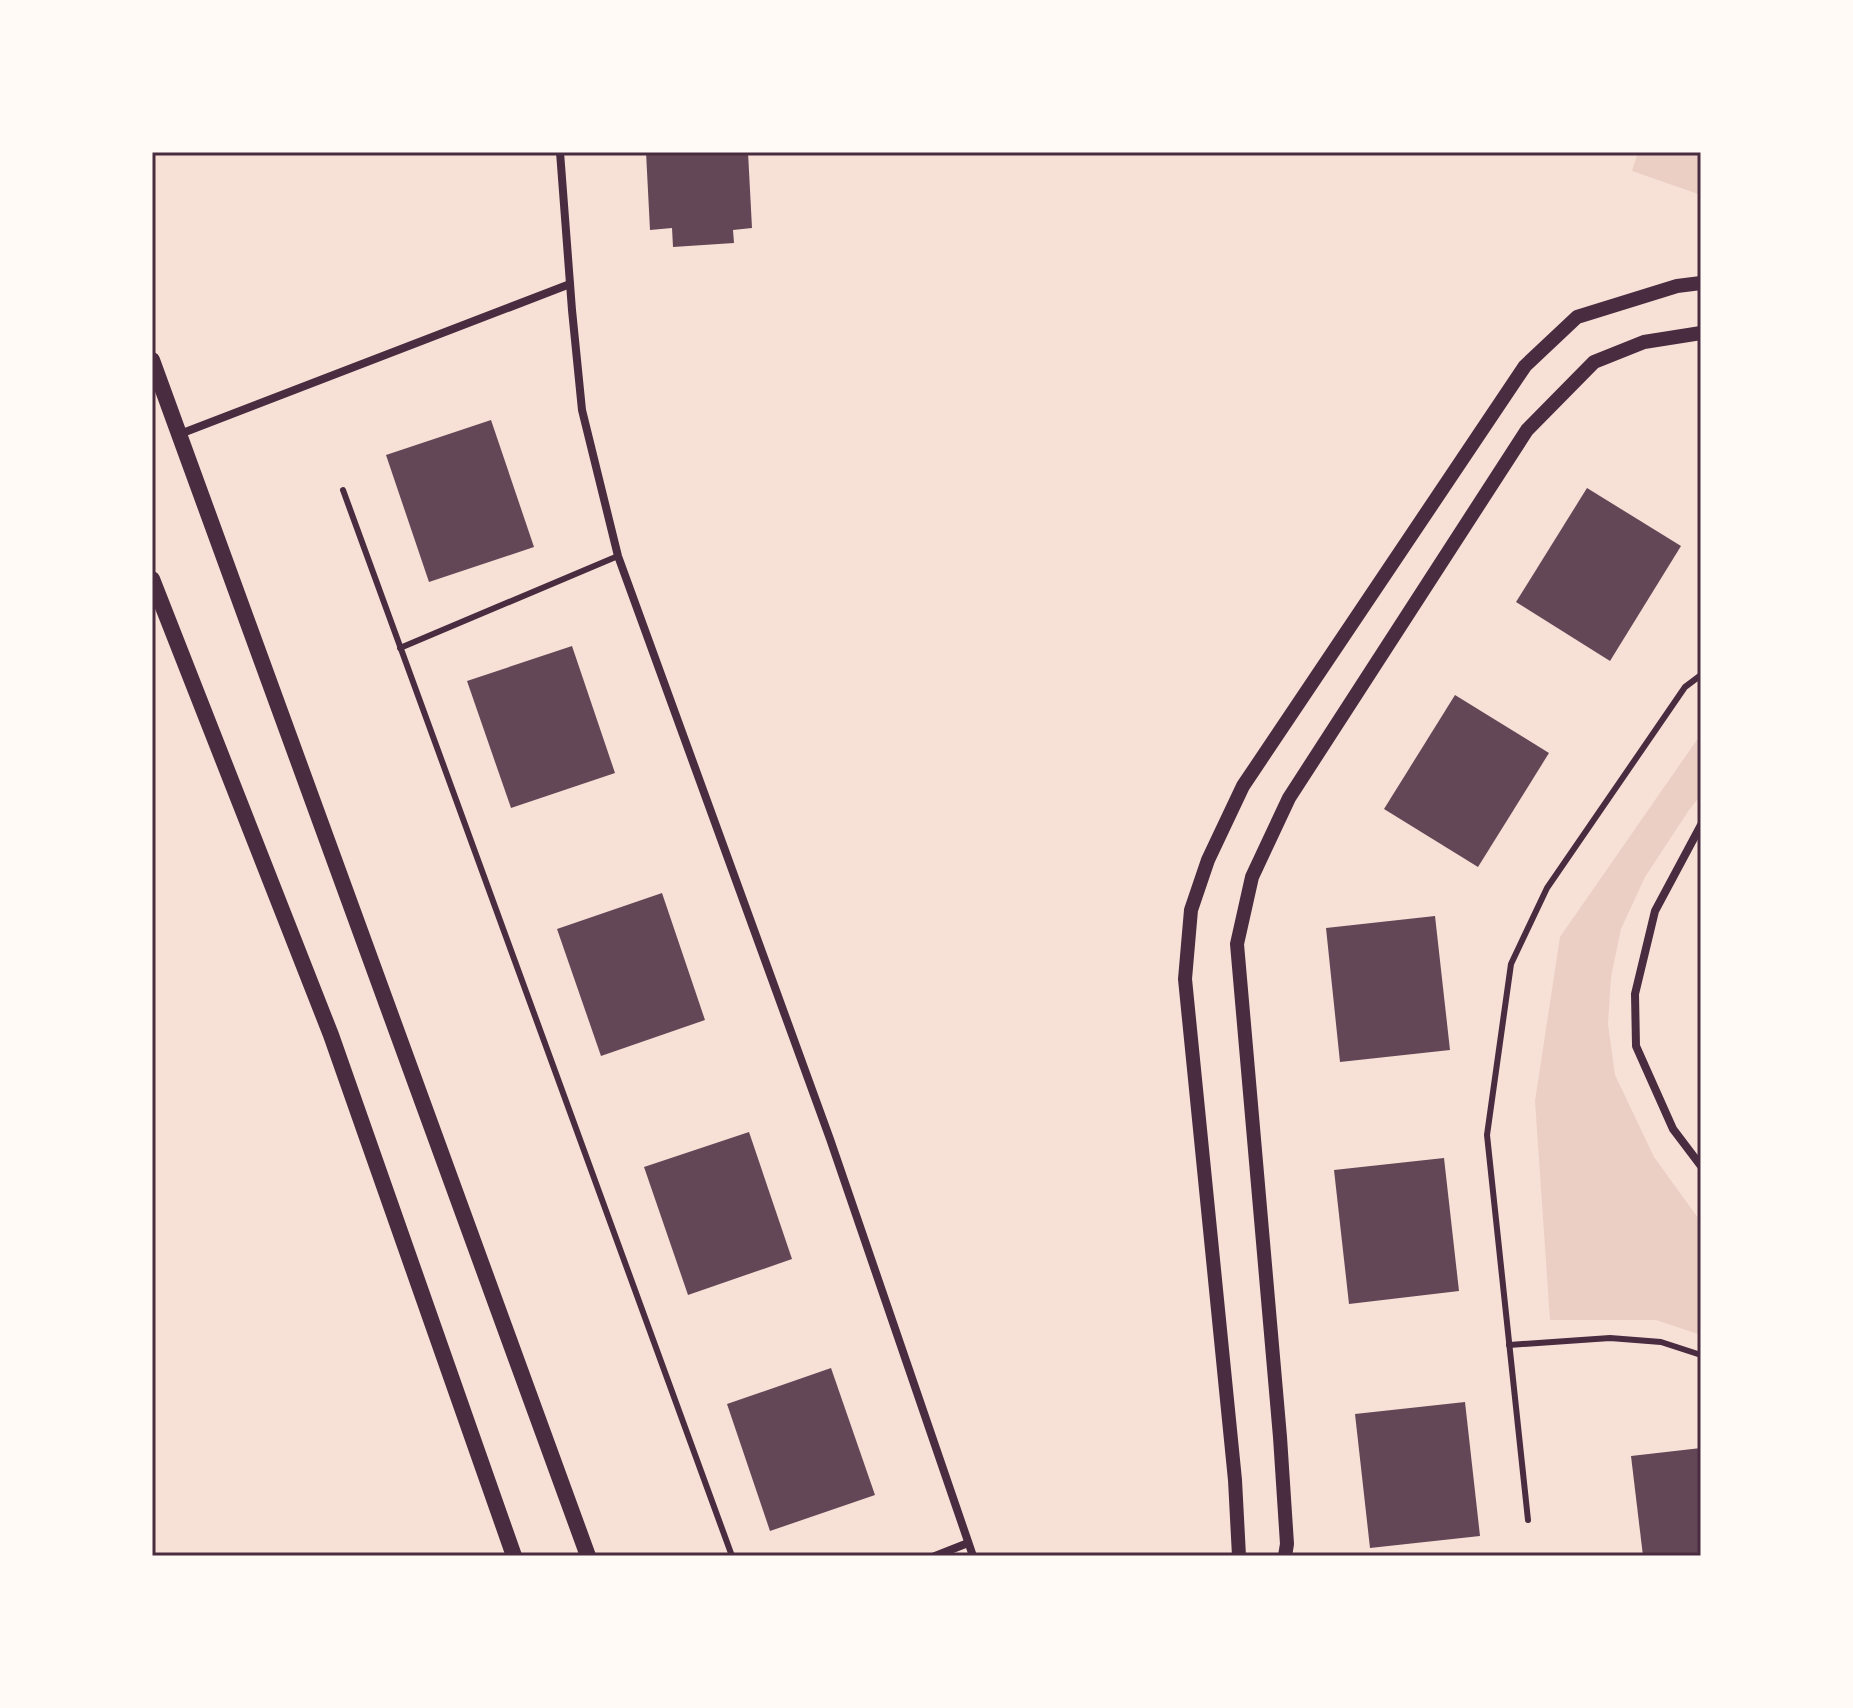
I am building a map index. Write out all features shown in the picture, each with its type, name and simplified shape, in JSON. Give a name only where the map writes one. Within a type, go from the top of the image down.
[{"type":"main road","points":[[152,360],[588,1556]]},
{"type":"main road","points":[[152,579],[331,1035],[514,1556]]},
{"type":"street","points":[[560,152],[582,410],[618,556],[830,1139],[973,1556]]},
{"type":"street","points":[[1239,1556],[1235,1480],[1185,979],[1191,910],[1208,860],[1243,786],[1525,366],[1577,317],[1677,286],[1701,283]]},
{"type":"street","points":[[179,435],[570,284]]},
{"type":"street","points":[[1285,1556],[1287,1544],[1280,1437],[1237,944],[1252,877],[1289,798],[1527,430],[1594,362],[1644,342],[1701,333]]},
{"type":"street","points":[[1701,825],[1655,911],[1635,994],[1636,1046],[1673,1129],[1701,1166]]},
{"type":"street","points":[[935,1556],[968,1543]]},
{"type":"lane","points":[[343,490],[732,1556]]},
{"type":"lane","points":[[400,648],[618,556]]},
{"type":"lane","points":[[1528,1520],[1487,1135],[1511,964],[1547,888],[1685,687],[1701,675]]},
{"type":"lane","points":[[1509,1345],[1610,1338],[1661,1342],[1701,1355]]},
{"type":"shaded area","points":[[1638,152],[1701,152],[1701,195],[1632,171]]},
{"type":"shaded area","points":[[1701,734],[1701,795],[1645,877],[1621,929],[1611,977],[1608,1024],[1615,1075],[1654,1157],[1701,1222],[1701,1335],[1656,1320],[1550,1320],[1535,1101],[1560,937]]},
{"type":"building","points":[[646,152],[748,152],[752,228],[733,230],[734,243],[673,247],[672,228],[650,230]]},
{"type":"building","points":[[491,420],[534,547],[429,582],[386,455]]},
{"type":"building","points":[[1587,488],[1681,546],[1610,661],[1516,602]]},
{"type":"building","points":[[572,646],[615,773],[511,808],[467,681]]},
{"type":"building","points":[[1455,695],[1549,753],[1478,867],[1384,809]]},
{"type":"building","points":[[662,893],[705,1020],[601,1056],[557,929]]},
{"type":"building","points":[[1435,916],[1450,1050],[1340,1062],[1326,928]]},
{"type":"building","points":[[749,1132],[792,1259],[688,1295],[644,1167]]},
{"type":"building","points":[[1444,1158],[1459,1291],[1349,1304],[1334,1170]]},
{"type":"building","points":[[831,1368],[875,1495],[770,1531],[727,1404]]},
{"type":"building","points":[[1465,1402],[1480,1536],[1370,1548],[1355,1414]]},
{"type":"building","points":[[1701,1448],[1701,1556],[1643,1556],[1631,1456]]}]
